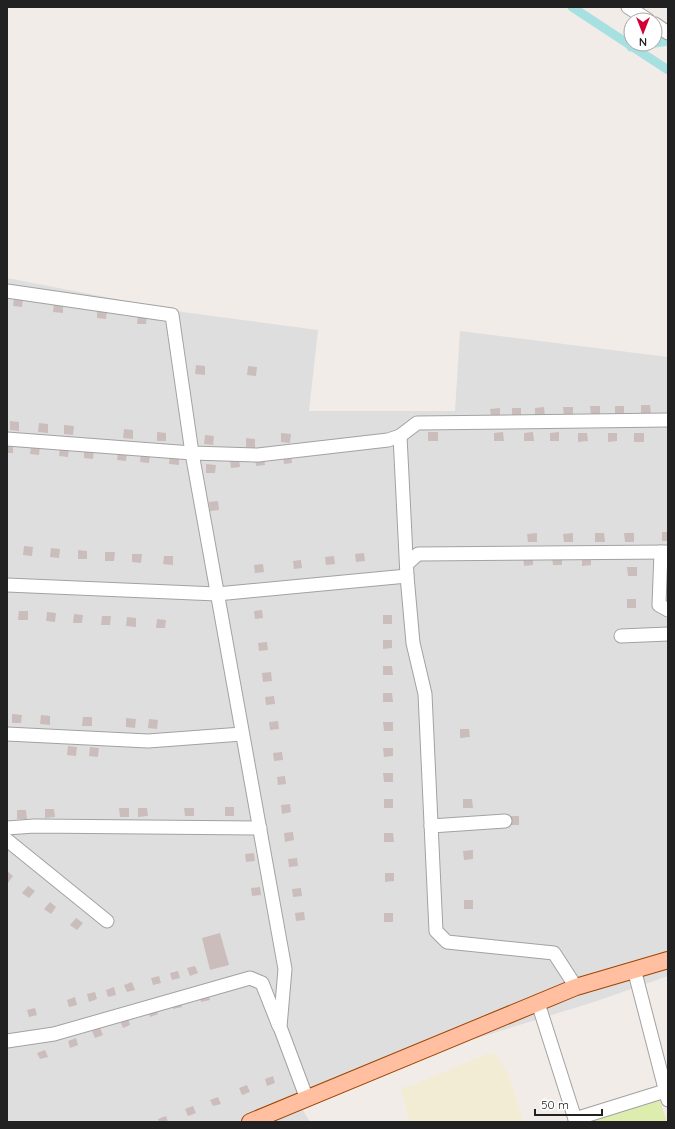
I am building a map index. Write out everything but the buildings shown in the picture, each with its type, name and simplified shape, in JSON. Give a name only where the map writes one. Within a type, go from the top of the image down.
[{"type":"main road","points":[[250,1122],[576,987],[668,960]]},
{"type":"street","points":[[7,291],[172,315],[192,452],[285,969],[280,1027]]},
{"type":"street","points":[[7,439],[192,452],[258,455],[388,440],[400,436],[417,424],[668,420]]},
{"type":"street","points":[[400,436],[407,570],[413,643],[425,694],[436,931],[448,942],[554,953],[576,987]]},
{"type":"street","points":[[7,585],[217,594],[407,570],[418,554],[664,552],[659,606],[668,610]]},
{"type":"street","points":[[621,636],[668,634]]},
{"type":"street","points":[[7,734],[148,741],[242,734]]},
{"type":"street","points":[[431,826],[505,821]]},
{"type":"street","points":[[7,828],[34,826],[260,828]]},
{"type":"street","points":[[7,840],[107,921]]},
{"type":"street","points":[[538,1003],[576,1120],[667,1095],[634,969]]},
{"type":"street","points":[[7,1041],[54,1034],[250,978],[262,983],[307,1099]]},
{"type":"shaded area","points":[[7,278],[183,312],[318,330],[309,411],[455,411],[460,331],[668,357],[668,976],[597,1001],[294,1095],[310,1122],[7,1122]]},
{"type":"shaded area","points":[[487,1054],[495,1054],[508,1074],[524,1122],[409,1122],[401,1088],[413,1085]]},
{"type":"green space","points":[[659,1098],[667,1122],[593,1122],[592,1118]]},
{"type":"waterway","points":[[572,7],[668,70]]},
{"type":"waterway","points":[[663,42],[668,41]]}]
